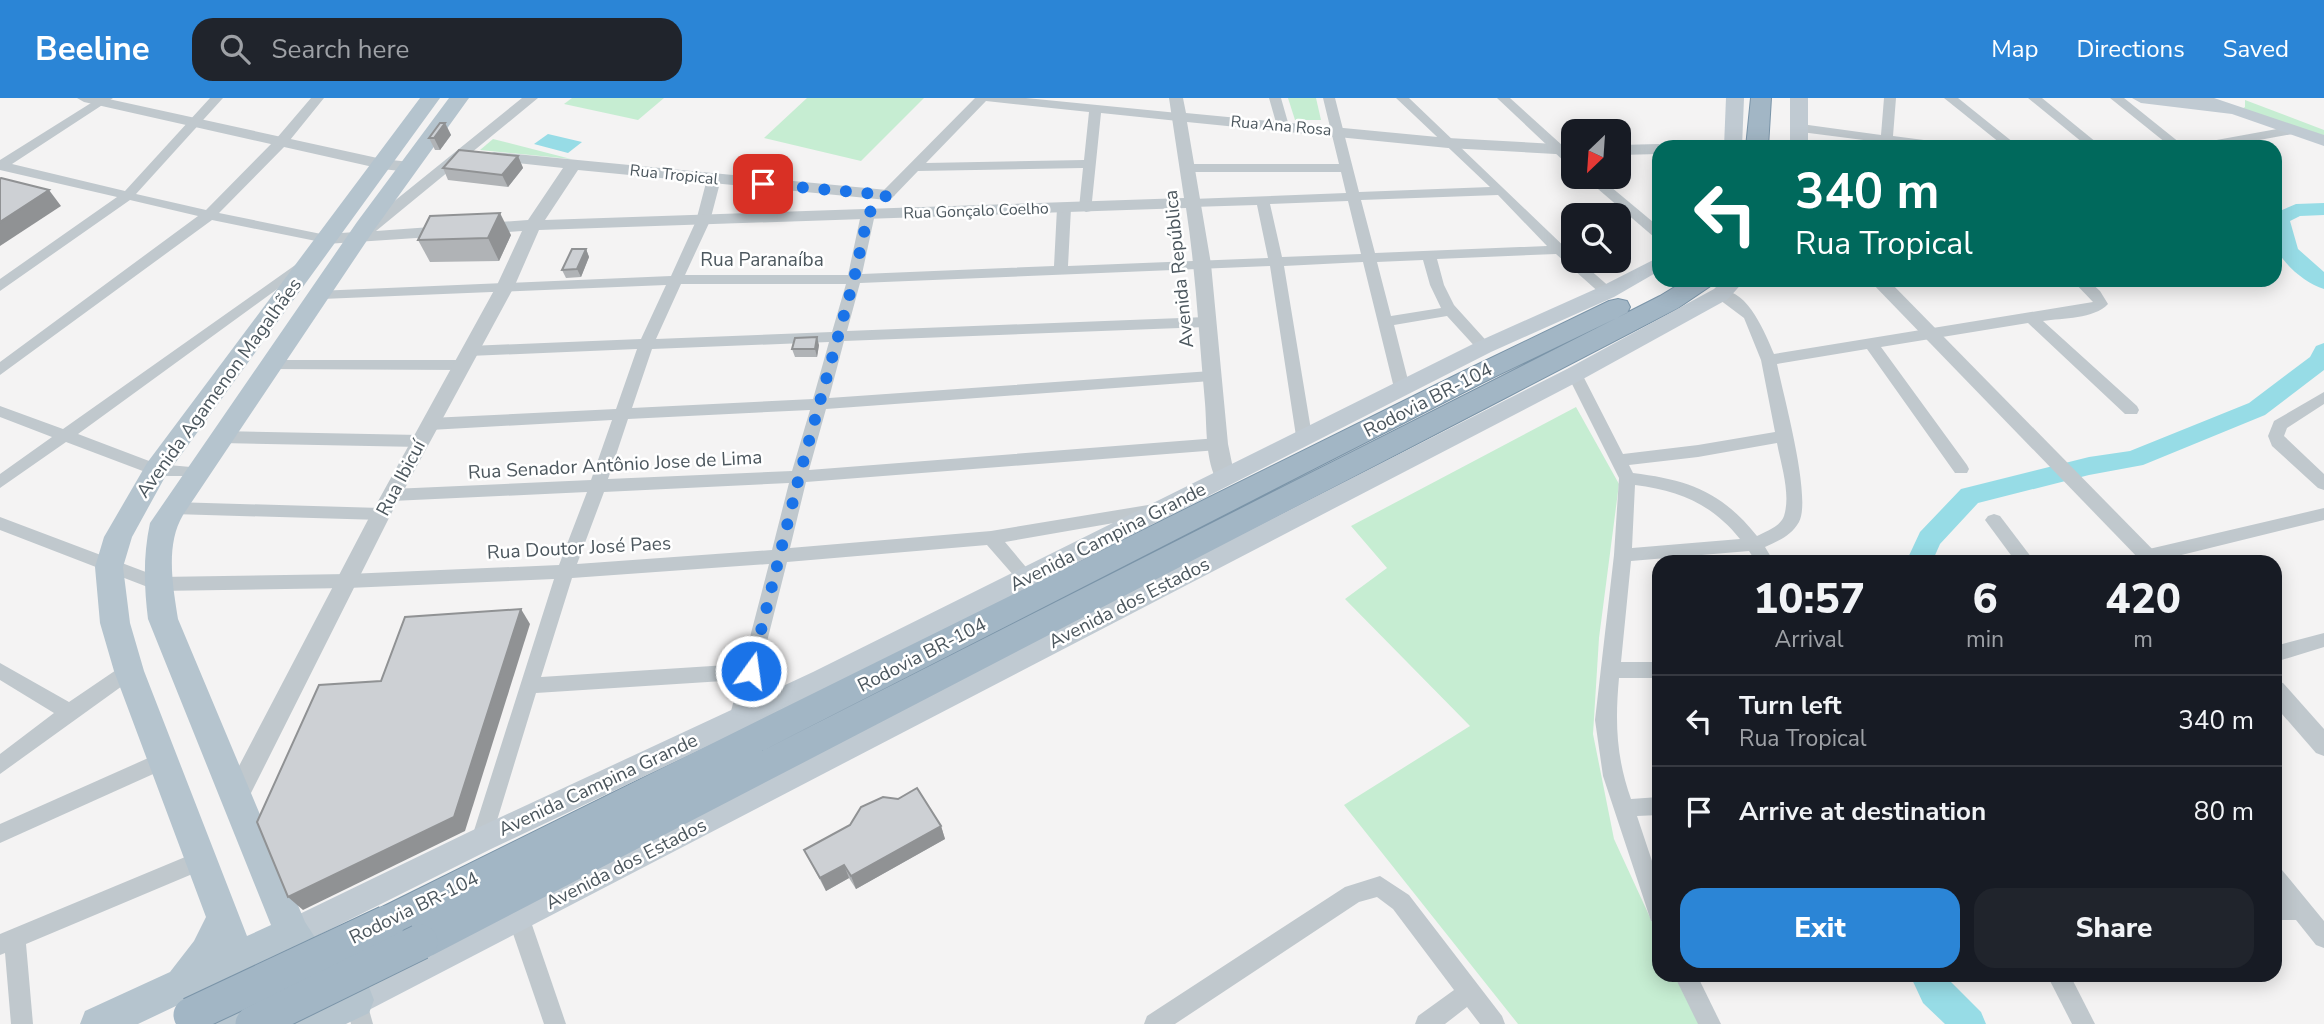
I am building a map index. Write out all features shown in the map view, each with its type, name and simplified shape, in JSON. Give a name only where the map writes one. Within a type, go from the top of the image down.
[{"type":"highway","points":[[1758,140],[1761,98]]},
{"type":"highway","points":[[1778,140],[1781,98]]},
{"type":"highway","name":"Rodovia BR-104","points":[[187,1000],[387,923],[1657,287]]},
{"type":"highway","name":"Rodovia BR-104","points":[[253,1024],[420,942],[1669,302],[1714,287]]},
{"type":"highway","points":[[1475,352],[1537,345]]},
{"type":"highway","points":[[1486,419],[1500,390]]},
{"type":"highway","points":[[1088,572],[1119,532]]},
{"type":"main road","name":"Avenida Agamenon Magalhães","points":[[343,1013],[278,996],[257,983],[238,957],[129,671],[115,623],[109,567],[118,537],[156,470],[430,98]]},
{"type":"main road","name":"Avenida Agamenon Magalhães","points":[[343,1013],[306,954],[305,926],[237,795],[163,619],[158,584],[159,548],[164,523],[196,472],[360,236],[411,178],[459,98]]},
{"type":"main road","points":[[1733,140],[1735,98]]},
{"type":"main road","points":[[1800,98],[1800,140]]},
{"type":"main road","points":[[2141,98],[2234,103],[2324,141]]},
{"type":"main road","points":[[2201,98],[2234,103],[2324,129]]},
{"type":"main road","name":"Avenida Campina Grande","points":[[98,1024],[187,1000],[238,957],[1027,579],[1304,436],[1475,352],[1607,292],[1652,266]]},
{"type":"main road","name":"Avenida dos Estados","points":[[343,1013],[519,919],[1575,374],[1717,287]]},
{"type":"main road","points":[[223,918],[187,1000],[231,1014],[233,1024]]},
{"type":"street","points":[[84,98],[105,100],[191,123],[382,164],[411,178],[460,154],[531,98]]},
{"type":"street","points":[[0,286],[128,195],[191,123],[217,98]]},
{"type":"street","points":[[0,370],[209,215],[281,142],[317,98]]},
{"type":"street","points":[[739,719],[799,477],[854,279],[868,214],[982,98]]},
{"type":"street","name":"Rua Ana Rosa","points":[[989,98],[1049,101],[1095,109],[1448,143],[1561,150]]},
{"type":"street","name":"Avenida República","points":[[1176,98],[1203,264],[1211,376],[1218,444],[1225,478]]},
{"type":"street","points":[[1275,98],[1283,126]]},
{"type":"street","points":[[1329,98],[1402,388]]},
{"type":"street","points":[[1402,98],[1559,250],[1607,292]]},
{"type":"street","points":[[1503,98],[1561,146]]},
{"type":"street","points":[[1887,138],[1890,98]]},
{"type":"street","points":[[1950,98],[2004,140]]},
{"type":"street","points":[[2034,98],[2087,140]]},
{"type":"street","points":[[2116,98],[2170,140]]},
{"type":"street","points":[[0,165],[105,100]]},
{"type":"street","points":[[1086,208],[1095,109]]},
{"type":"street","points":[[1801,128],[1900,140]]},
{"type":"street","points":[[2239,140],[2294,130]]},
{"type":"street","points":[[1846,133],[1854,140]]},
{"type":"street","points":[[1631,150],[1652,149]]},
{"type":"street","name":"Rua Tropical","points":[[460,154],[887,195]]},
{"type":"street","points":[[915,167],[1090,164]]},
{"type":"street","points":[[0,165],[209,215],[321,246]]},
{"type":"street","name":"Rua Ibicuí","points":[[237,795],[386,505],[506,285],[533,225],[572,165]]},
{"type":"street","points":[[1189,168],[1346,168]]},
{"type":"street","points":[[481,840],[565,572],[646,344],[703,220],[714,179]]},
{"type":"street","points":[[1605,189],[1652,228]]},
{"type":"street","name":"Rua Gonçalo Coelho","points":[[321,246],[360,236],[533,225],[1086,208],[1501,191]]},
{"type":"street","points":[[1263,201],[1276,261],[1304,436]]},
{"type":"street","points":[[1060,271],[1064,208]]},
{"type":"street","points":[[0,482],[321,246]]},
{"type":"street","name":"Rua Paranaíba","points":[[322,294],[677,280],[854,279],[1559,250]]},
{"type":"street","points":[[1429,255],[1438,292],[1475,352]]},
{"type":"street","points":[[1623,555],[1754,544],[1781,532],[1792,519],[1794,488],[1769,360],[1750,316],[1722,287]]},
{"type":"street","points":[[1885,287],[2148,555]]},
{"type":"street","points":[[1769,360],[2089,309],[2101,304],[2087,287]]},
{"type":"street","points":[[1384,322],[1448,311]]},
{"type":"street","points":[[2030,317],[2131,410]]},
{"type":"street","points":[[272,365],[464,358],[646,344],[1206,322]]},
{"type":"street","points":[[1870,343],[1961,469]]},
{"type":"street","points":[[1575,374],[1627,478],[1623,555],[1605,720],[1608,752],[1623,808],[1652,894]]},
{"type":"street","points":[[221,438],[425,432],[623,414],[819,404],[1211,376]]},
{"type":"street","points":[[2324,397],[2280,425],[2276,436],[2278,442],[2324,484]]},
{"type":"street","points":[[0,411],[156,470],[196,472]]},
{"type":"street","points":[[1620,460],[1698,451],[1785,436]]},
{"type":"street","name":"Rua Senador Antônio Jose de Lima","points":[[173,508],[386,505],[597,488],[799,477],[1218,444]]},
{"type":"street","points":[[1627,478],[1693,491],[1710,500],[1754,544],[1761,555]]},
{"type":"street","name":"Rua Doutor José Paes","points":[[0,523],[158,584],[348,581],[565,572],[780,556],[991,538],[1169,507]]},
{"type":"street","points":[[2167,555],[2324,514]]},
{"type":"street","points":[[1994,520],[2021,555]]},
{"type":"street","points":[[991,538],[1027,579]]},
{"type":"street","points":[[2282,652],[2324,640]]},
{"type":"street","points":[[1609,670],[1652,670]]},
{"type":"street","points":[[0,671],[69,712]]},
{"type":"street","points":[[0,765],[69,712],[129,671]]},
{"type":"street","points":[[530,686],[751,671]]},
{"type":"street","points":[[2282,698],[2324,746]]},
{"type":"street","points":[[0,834],[164,760]]},
{"type":"street","points":[[1623,808],[1652,806]]},
{"type":"street","points":[[22,1024],[8,942],[202,860]]},
{"type":"street","points":[[1155,1024],[1353,894],[1380,886],[1401,902],[1494,1024]]},
{"type":"street","points":[[2282,886],[2324,938]]},
{"type":"street","points":[[2282,910],[2302,910]]},
{"type":"street","points":[[519,919],[555,1024]]},
{"type":"street","points":[[1689,982],[1710,1024]]},
{"type":"street","points":[[2062,982],[2084,1024]]},
{"type":"street","points":[[1426,1024],[1468,993]]},
{"type":"green space","points":[[572,98],[664,98],[638,120],[564,104]]},
{"type":"green space","points":[[807,98],[924,98],[861,161],[764,138]]},
{"type":"green space","points":[[1288,98],[1316,98],[1321,120],[1295,120]]},
{"type":"green space","points":[[2245,100],[2324,130],[2324,139],[2240,110],[2245,107]]},
{"type":"green space","points":[[493,139],[571,159],[480,150]]},
{"type":"green space","points":[[1576,407],[1619,484],[1599,638],[1593,734],[1614,839],[1652,922],[1652,982],[1681,982],[1702,1024],[1518,1024],[1344,805],[1470,726],[1345,599],[1387,568],[1351,526]]},
{"type":"water","points":[[548,134],[582,142],[568,153],[534,144]]},
{"type":"building","points":[[440,123],[445,123],[434,138],[429,138]]},
{"type":"building","points":[[459,150],[518,156],[502,175],[443,168]]},
{"type":"building","points":[[1,178],[49,190],[0,222]]},
{"type":"building","points":[[500,213],[488,238],[418,240],[430,216]]},
{"type":"building","points":[[572,249],[586,249],[577,269],[562,270]]},
{"type":"building","points":[[817,337],[815,349],[792,349],[795,338]]},
{"type":"building","points":[[521,609],[454,817],[288,897],[257,822],[319,685],[381,681],[405,617]]},
{"type":"building","points":[[917,788],[941,826],[851,876],[844,865],[820,878],[804,850],[850,825],[861,807],[883,797],[898,799]]},
{"type":"waterway","points":[[2282,217],[2296,210],[2324,209]]},
{"type":"waterway","points":[[2282,235],[2292,256],[2324,282]]},
{"type":"waterway","points":[[1922,555],[1929,539],[1970,496],[2089,466],[2134,459],[2257,409],[2320,361],[2324,351]]},
{"type":"waterway","points":[[1930,982],[1935,991],[1969,1024]]},
{"type":"route","points":[[751,671],[799,477],[854,279],[868,214],[887,195],[763,184]]}]
